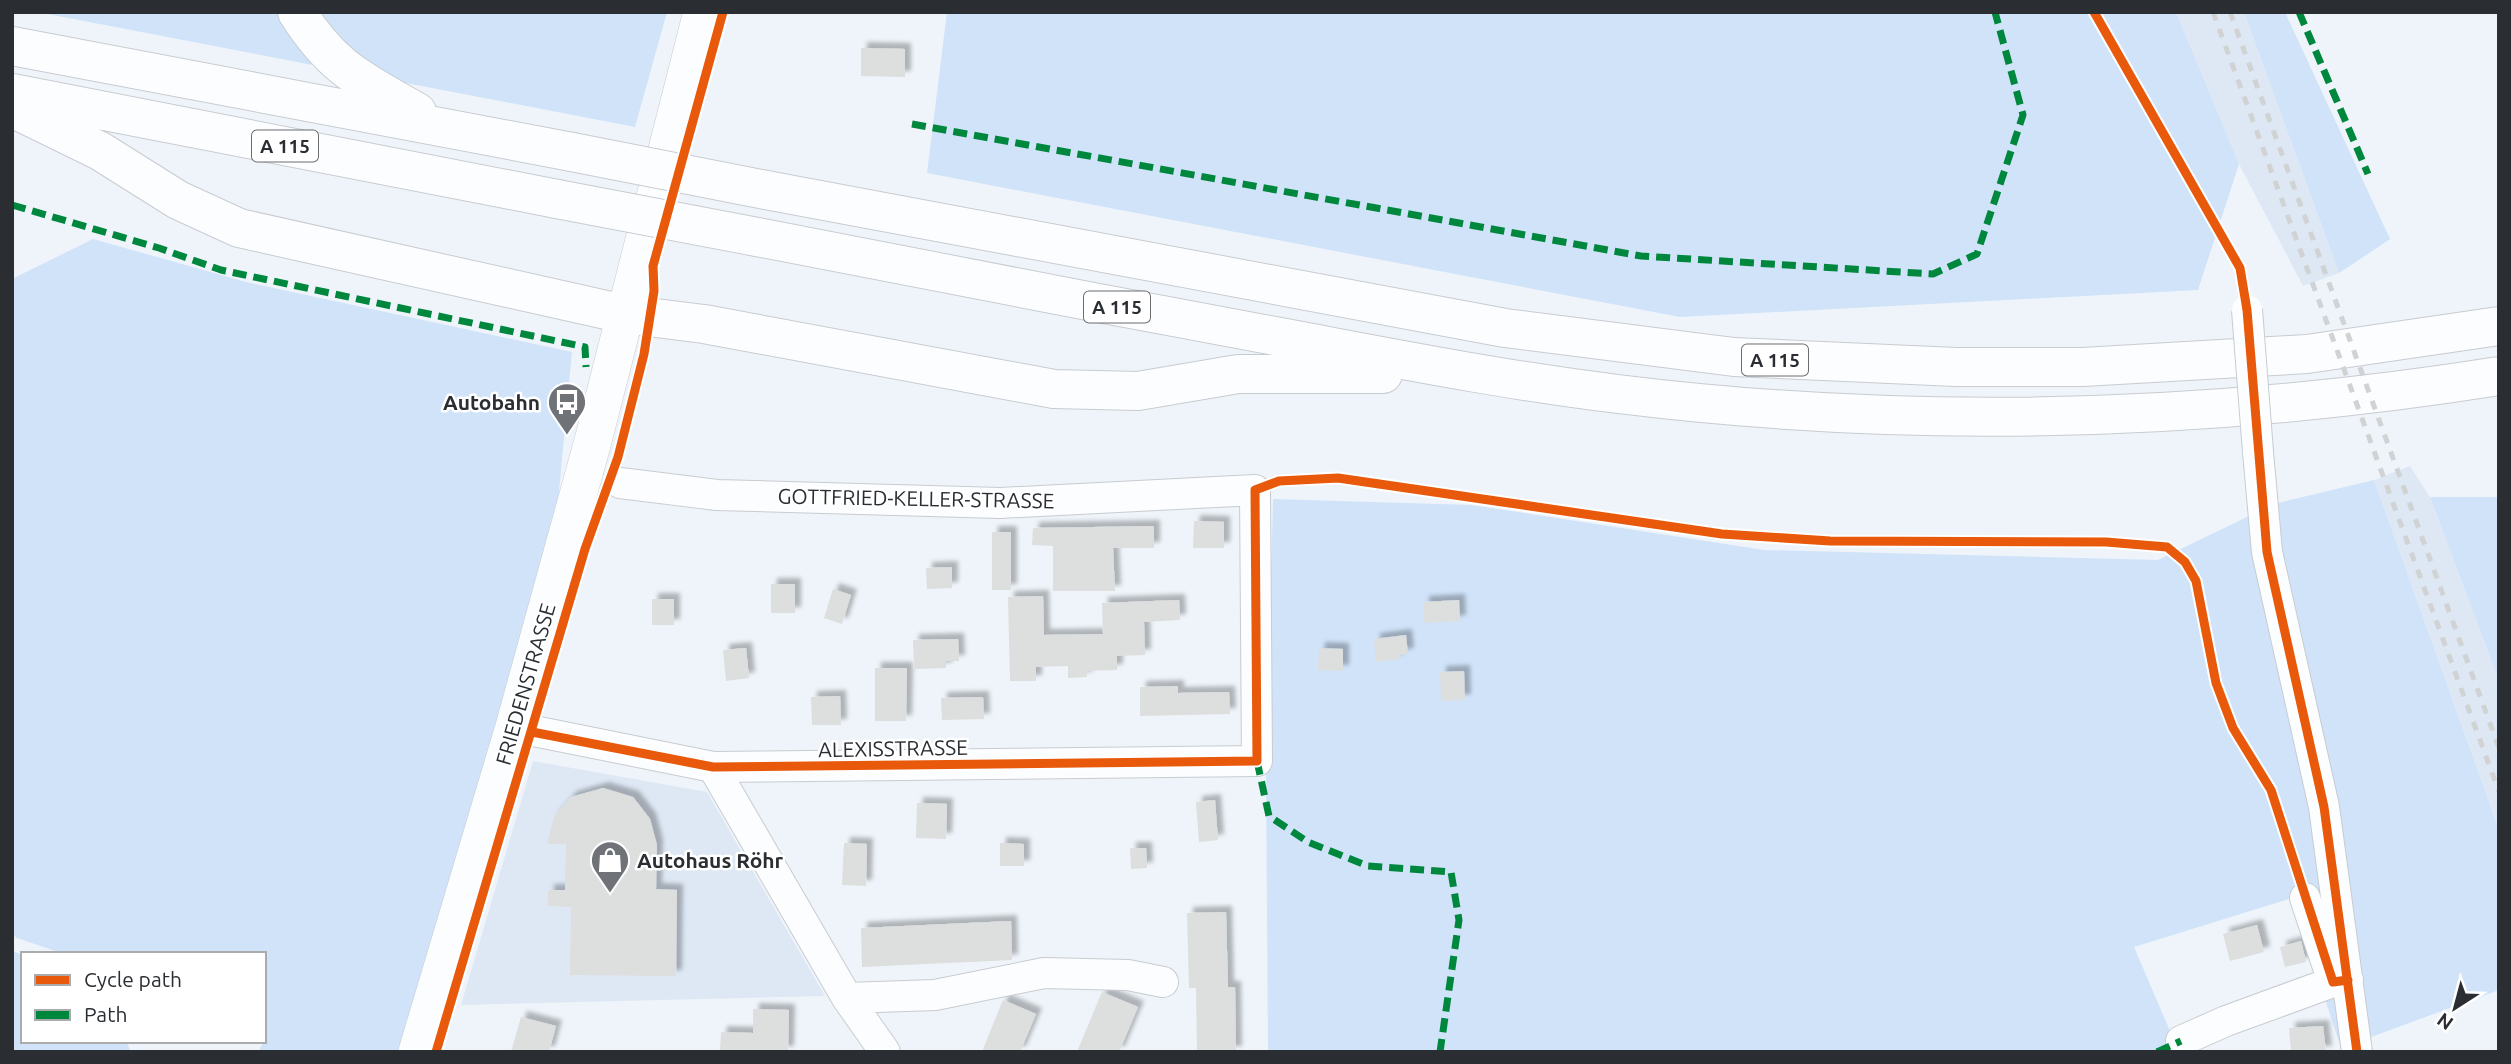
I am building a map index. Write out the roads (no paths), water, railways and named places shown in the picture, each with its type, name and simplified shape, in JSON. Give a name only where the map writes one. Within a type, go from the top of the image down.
[{"type":"highway","points":[[297,12],[326,54],[349,73],[447,128]]},
{"type":"highway","name":"A 115","points":[[12,46],[1505,328],[1734,357],[1956,367],[2083,366],[2306,354],[2499,326]]},
{"type":"highway","name":"A 115","points":[[12,93],[1478,373],[1618,394],[1737,406],[2007,419],[2205,409],[2401,390],[2499,376]]},
{"type":"highway","points":[[12,108],[100,151],[178,200],[239,228],[624,314],[704,324],[1054,389],[1138,391],[1238,374],[1478,373]]},
{"type":"main road","name":"FRIEDENSTRASSE","points":[[417,1052],[514,727],[593,440],[702,12]]},
{"type":"street","points":[[2247,310],[2267,552],[2324,807],[2340,981],[2357,1052]]},
{"type":"street","name":"GOTTFRIED-KELLER-STRASSE","points":[[620,483],[717,495],[1000,503],[1255,490],[1257,761]]},
{"type":"street","name":"ALEXISSTRASSE","points":[[514,727],[713,767],[1257,761]]},
{"type":"street","points":[[713,767],[847,998],[885,1052]]},
{"type":"street","points":[[2305,898],[2340,981]]},
{"type":"street","points":[[847,998],[935,995],[1044,974],[1128,975],[1163,982]]},
{"type":"street","points":[[2181,1041],[2226,1021],[2340,981]]},
{"type":"railway","points":[[2213,12],[2499,792]]},
{"type":"railway","points":[[2230,12],[2499,748]]},
{"type":"place","name":"Autobahn","points":[[567,436]]},
{"type":"place","name":"Autohaus Röhr","points":[[610,894]]}]
